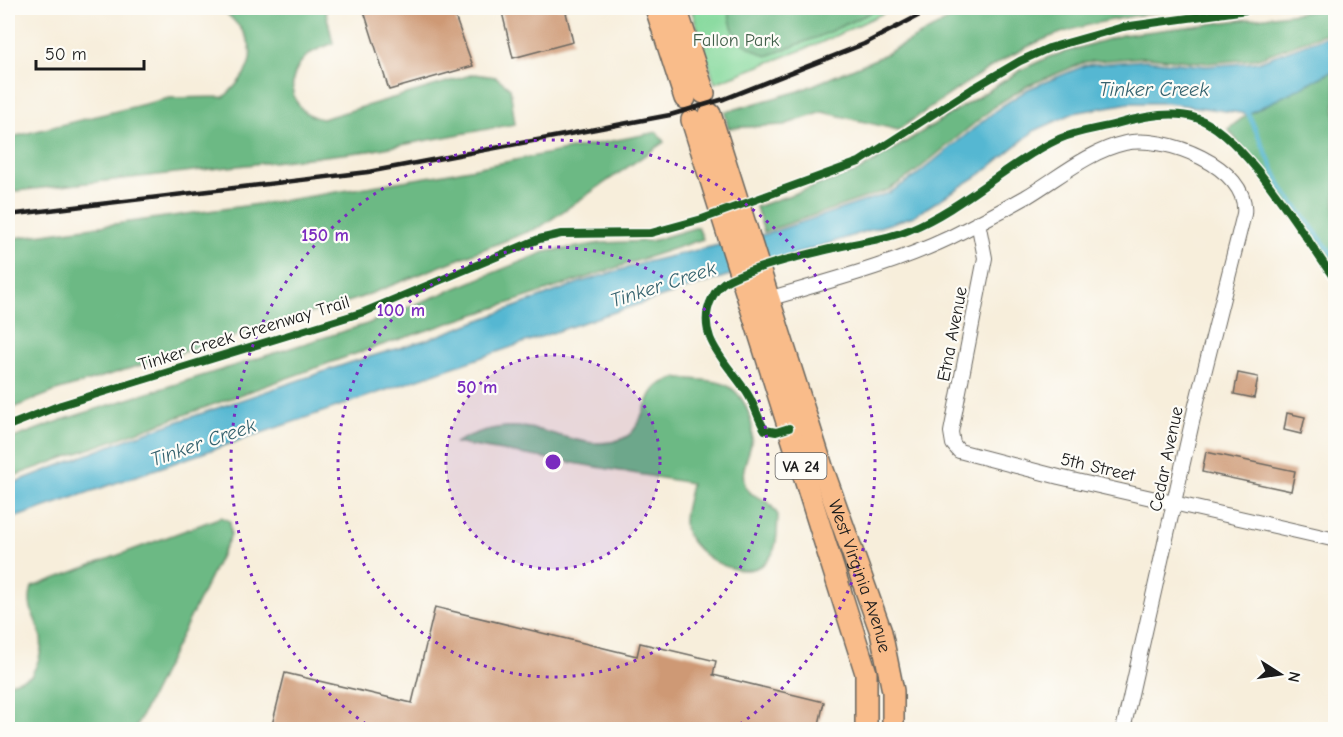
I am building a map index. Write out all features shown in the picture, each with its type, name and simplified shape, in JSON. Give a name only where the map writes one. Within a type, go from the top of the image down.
[{"type":"main road","points":[[656,8],[695,96],[676,8]]},
{"type":"main road","name":"West Virginia Avenue","points":[[701,117],[719,165],[759,292],[866,673],[866,729]]},
{"type":"main road","name":"West Virginia Avenue","points":[[759,292],[881,632],[893,691],[893,729]]},
{"type":"street","name":"Cedar Avenue","points":[[978,222],[1025,198],[1101,150],[1129,142],[1149,141],[1191,152],[1225,174],[1243,197],[1244,214],[1198,398],[1123,729]]},
{"type":"street","points":[[759,292],[863,271],[950,238],[978,222]]},
{"type":"street","name":"Etna Avenue","points":[[959,451],[953,444],[951,432],[985,258],[978,222]]},
{"type":"street","name":"5th Street","points":[[959,451],[1059,477],[1335,540]]},
{"type":"green space","points":[[220,8],[325,8],[333,43],[308,55],[295,73],[293,83],[296,102],[311,115],[322,119],[474,74],[496,77],[510,88],[515,124],[369,151],[8,192],[8,138],[169,98],[224,97],[245,73],[251,51],[242,30]]},
{"type":"green space","name":"Fallon Park","points":[[691,8],[894,8],[820,43],[715,83]]},
{"type":"green space","points":[[728,8],[881,8],[818,37],[767,56],[749,47],[738,38],[734,33]]},
{"type":"green space","points":[[971,8],[1189,8],[1101,22],[1050,37],[991,67],[898,130],[823,112],[784,125],[728,128],[725,112],[799,91],[878,58]]},
{"type":"green space","points":[[1336,8],[1335,30],[1256,59],[1208,63],[1145,57],[1085,62],[1027,86],[998,104],[913,174],[888,190],[764,232],[756,207],[859,171],[1023,69],[1049,57],[1122,35]]},
{"type":"green space","points":[[1335,70],[1335,274],[1277,192],[1228,129],[1248,114]]},
{"type":"green space","points":[[657,132],[664,142],[540,227],[357,299],[56,391],[8,410],[8,239],[294,199],[439,175]]},
{"type":"green space","points":[[698,227],[703,239],[349,356],[8,478],[8,440],[65,419],[367,324],[545,252],[602,243],[651,241]]},
{"type":"green space","points":[[675,378],[706,380],[726,385],[741,397],[746,406],[752,435],[744,469],[745,485],[751,493],[768,502],[778,515],[777,536],[771,556],[761,565],[750,570],[736,569],[710,559],[690,540],[685,529],[684,518],[691,483],[455,443],[474,434],[504,427],[524,427],[590,442],[613,442],[624,438],[635,429],[655,389]]},
{"type":"green space","points":[[221,517],[230,521],[231,535],[135,729],[8,729],[8,684],[31,676],[39,660],[41,636],[31,609],[32,587]]},
{"type":"water","name":"Tinker Creek","points":[[1335,33],[1335,70],[1248,114],[1167,103],[1129,103],[1074,113],[1034,131],[984,172],[914,216],[596,318],[8,520],[8,485],[135,436],[349,363],[432,338],[581,282],[646,262],[766,234],[889,193],[914,177],[1000,107],[1028,89],[1086,65],[1145,60],[1207,66],[1257,62]]},
{"type":"building","points":[[363,8],[452,8],[473,66],[389,90]]},
{"type":"building","points":[[501,8],[565,8],[573,42],[513,58]]},
{"type":"building","points":[[1238,373],[1258,377],[1254,398],[1234,394]]},
{"type":"building","points":[[1287,413],[1305,417],[1301,434],[1284,430]]},
{"type":"building","points":[[1206,452],[1295,471],[1291,491],[1202,472]]},
{"type":"building","points":[[435,607],[637,656],[640,643],[716,661],[713,675],[824,702],[818,729],[271,729],[285,673],[412,703]]},
{"type":"waterway","points":[[1247,111],[1282,188],[1336,259]]},
{"type":"railway","points":[[8,215],[368,172],[670,115],[724,99],[864,44],[933,8]]},
{"type":"cycle path","name":"Tinker Creek Greenway Trail","points":[[8,426],[61,405],[364,312],[539,239],[561,234],[651,233],[702,219],[859,162],[972,89],[1020,61],[1049,48],[1123,27],[1261,8]]},
{"type":"cycle path","points":[[789,428],[776,432],[765,430],[747,393],[710,338],[707,312],[719,287],[730,279],[768,265],[909,230],[948,210],[1040,149],[1080,132],[1156,115],[1187,116],[1214,127],[1253,165],[1291,215],[1336,281]]}]
